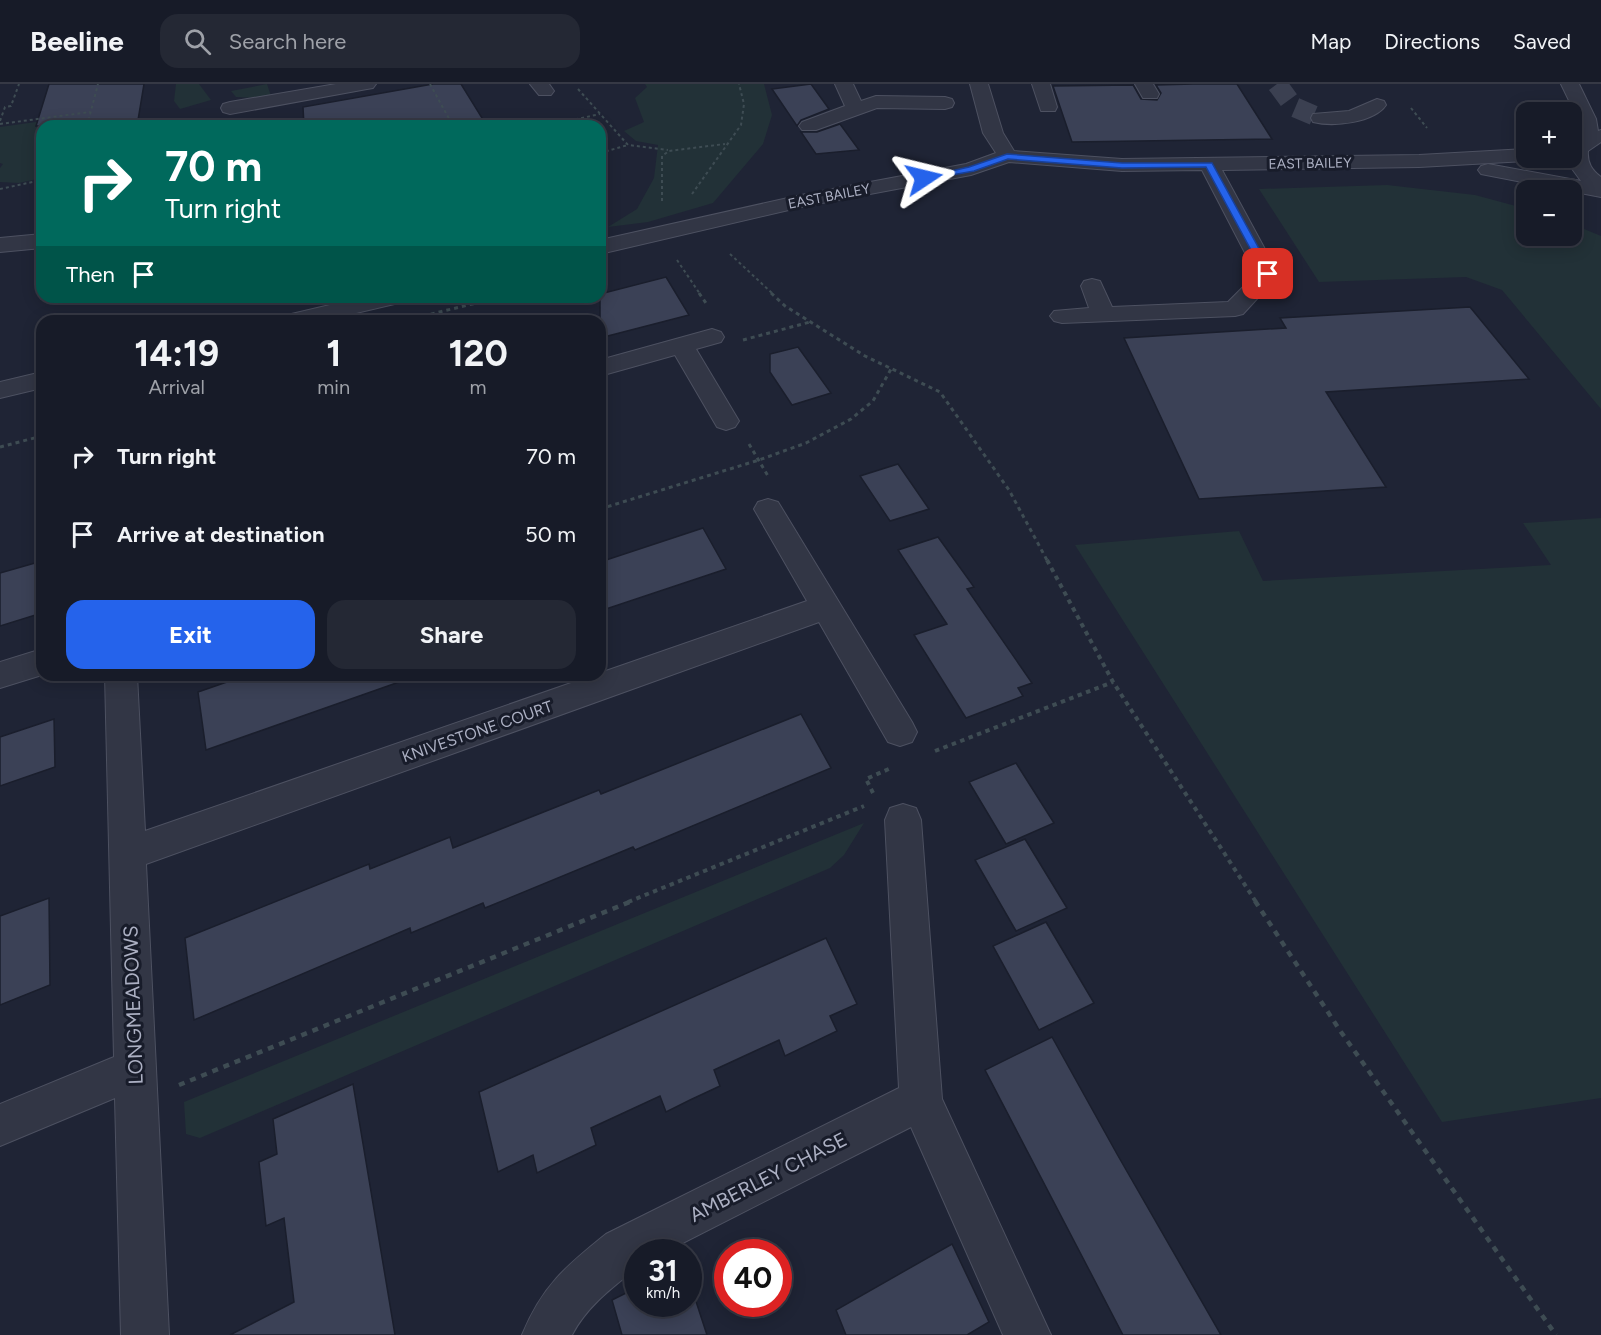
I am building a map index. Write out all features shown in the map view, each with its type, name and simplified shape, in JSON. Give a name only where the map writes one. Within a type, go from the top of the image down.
[{"type":"street","points":[[230,108],[367,84]]},
{"type":"street","points":[[844,84],[856,109]]},
{"type":"street","points":[[979,84],[993,133],[1007,156]]},
{"type":"street","points":[[1041,84],[1048,107]]},
{"type":"street","points":[[1572,84],[1592,94]]},
{"type":"street","points":[[1572,84],[1587,119],[1585,144],[1576,158],[1580,166],[1601,189]]},
{"type":"street","points":[[219,90],[238,120]]},
{"type":"street","points":[[809,126],[876,102],[945,103]]},
{"type":"street","points":[[1320,118],[1352,117],[1377,105]]},
{"type":"street","name":"EAST BAILEY","points":[[606,246],[806,200],[971,169],[1007,156],[1122,165],[1209,165],[1419,161],[1516,156]]},
{"type":"street","name":"EAST BAILEY","points":[[1419,161],[1601,189]]},
{"type":"street","points":[[1062,316],[1235,309],[1268,274],[1209,165]]},
{"type":"street","points":[[0,245],[36,242]]},
{"type":"street","points":[[1092,286],[1103,315]]},
{"type":"street","points":[[295,312],[355,303]]},
{"type":"street","points":[[606,366],[712,337]]},
{"type":"street","points":[[681,345],[726,421]]},
{"type":"street","points":[[0,390],[36,381]]},
{"type":"street","points":[[768,509],[900,732]]},
{"type":"street","name":"KNIVESTONE COURT","points":[[127,854],[826,607]]},
{"type":"street","points":[[0,675],[36,664]]},
{"type":"street","name":"LONGMEADOWS","points":[[121,681],[145,1335]]},
{"type":"street","points":[[885,813],[921,1100],[1027,1335]]},
{"type":"street","points":[[0,1125],[136,1085]]},
{"type":"street","name":"AMBERLEY CHASE","points":[[546,1335],[562,1306],[585,1280],[622,1250],[921,1100]]},
{"type":"path","points":[[19,84],[11,106],[5,107],[0,123],[90,112]]},
{"type":"path","points":[[88,120],[98,84]]},
{"type":"path","points":[[430,84],[450,120]]},
{"type":"path","points":[[542,88],[574,84],[605,120]]},
{"type":"path","points":[[691,199],[692,191],[741,125],[745,111],[742,88],[739,84]]},
{"type":"path","points":[[573,120],[600,114]]},
{"type":"path","points":[[606,121],[628,145]]},
{"type":"path","points":[[606,151],[628,145],[669,151],[725,144]]},
{"type":"path","points":[[660,234],[662,156],[669,151]]},
{"type":"path","points":[[0,189],[36,181]]},
{"type":"path","points":[[730,254],[785,306],[865,356],[940,392],[1009,490],[1113,681],[1341,1032],[1556,1335]]},
{"type":"path","points":[[426,315],[476,303]]},
{"type":"path","points":[[606,507],[759,460],[806,443],[851,419],[873,401],[891,369]]},
{"type":"path","points":[[726,421],[734,419],[785,503],[768,509]]},
{"type":"path","points":[[0,447],[36,438]]},
{"type":"path","points":[[926,754],[1113,681]]},
{"type":"path","points":[[136,1085],[885,813]]},
{"type":"shaded area","points":[[176,84],[199,84],[211,100],[180,109],[174,101]]},
{"type":"shaded area","points":[[267,84],[271,96],[236,97],[231,91]]},
{"type":"shaded area","points":[[645,84],[764,84],[772,115],[763,144],[713,203],[648,222],[608,227],[637,209],[654,178],[658,145],[636,141],[624,131],[644,122],[635,98],[647,87]]},
{"type":"shaded area","points":[[86,115],[66,120],[50,120]]},
{"type":"shaded area","points":[[36,122],[36,179],[19,183],[0,182],[0,168],[3,164],[0,163],[0,127]]},
{"type":"shaded area","points":[[1387,185],[1475,195],[1516,206],[1516,246],[1582,246],[1582,228],[1601,236],[1601,409],[1502,290],[1466,277],[1319,282],[1259,189]]},
{"type":"shaded area","points":[[1601,518],[1601,1098],[1442,1122],[1075,545],[1239,531],[1263,581],[1551,565],[1523,523]]},
{"type":"shaded area","points":[[864,823],[844,855],[830,868],[200,1138],[186,1134],[184,1102]]},
{"type":"building","points":[[49,84],[144,84],[138,120],[38,120]]},
{"type":"building","points":[[433,84],[461,84],[483,120],[304,120],[303,107]]},
{"type":"building","points":[[811,84],[829,109],[801,120],[797,126],[772,89]]},
{"type":"building","points":[[1237,84],[1272,139],[1072,142],[1053,86],[1133,85],[1141,99],[1157,100],[1161,93],[1156,85]]},
{"type":"building","points":[[840,124],[859,150],[816,154],[801,132],[817,132]]},
{"type":"building","points":[[666,277],[689,315],[606,336],[606,315],[600,315],[600,303],[606,303],[606,292]]},
{"type":"building","points":[[1470,307],[1529,379],[1326,392],[1386,487],[1199,499],[1124,338],[1286,328],[1280,318]]},
{"type":"building","points":[[798,347],[831,393],[792,405],[770,372],[770,354]]},
{"type":"building","points":[[898,464],[929,509],[890,521],[860,476]]},
{"type":"building","points":[[703,528],[726,569],[606,609],[606,560]]},
{"type":"building","points":[[938,537],[974,587],[967,589],[1032,683],[1018,688],[1023,696],[966,718],[914,635],[947,624],[898,550]]},
{"type":"building","points":[[36,563],[36,615],[0,626],[0,573]]},
{"type":"building","points":[[230,681],[402,681],[206,750],[198,692]]},
{"type":"building","points":[[801,714],[831,768],[635,850],[633,847],[485,908],[483,903],[411,933],[410,928],[194,1020],[185,938],[369,864],[370,869],[450,837],[453,848],[599,790],[601,794]]},
{"type":"building","points":[[54,719],[55,767],[0,786],[0,737]]},
{"type":"building","points":[[1016,763],[1054,823],[1006,844],[969,782]]},
{"type":"building","points":[[1025,839],[1067,908],[1016,931],[975,860]]},
{"type":"building","points":[[49,898],[50,985],[0,1005],[0,916]]},
{"type":"building","points":[[1046,922],[1094,1003],[1039,1030],[993,946]]},
{"type":"building","points":[[826,938],[857,1004],[830,1016],[837,1031],[785,1056],[779,1040],[714,1070],[720,1086],[666,1112],[660,1096],[591,1128],[596,1145],[537,1173],[533,1155],[498,1172],[479,1092]]},
{"type":"building","points":[[1052,1037],[1221,1335],[1123,1335],[985,1070]]},
{"type":"building","points":[[353,1084],[395,1335],[230,1335],[294,1302],[284,1218],[266,1226],[259,1162],[277,1154],[273,1119]]},
{"type":"building","points":[[952,1244],[989,1322],[967,1335],[846,1335],[836,1310]]},
{"type":"building","points":[[624,1294],[624,1317],[701,1317],[707,1335],[622,1335],[612,1300]]},
{"type":"tunnel","points":[[1277,84],[1294,107],[1320,118]]},
{"type":"route","points":[[924,178],[971,169],[1007,156],[1122,165],[1209,165],[1268,274]]}]
